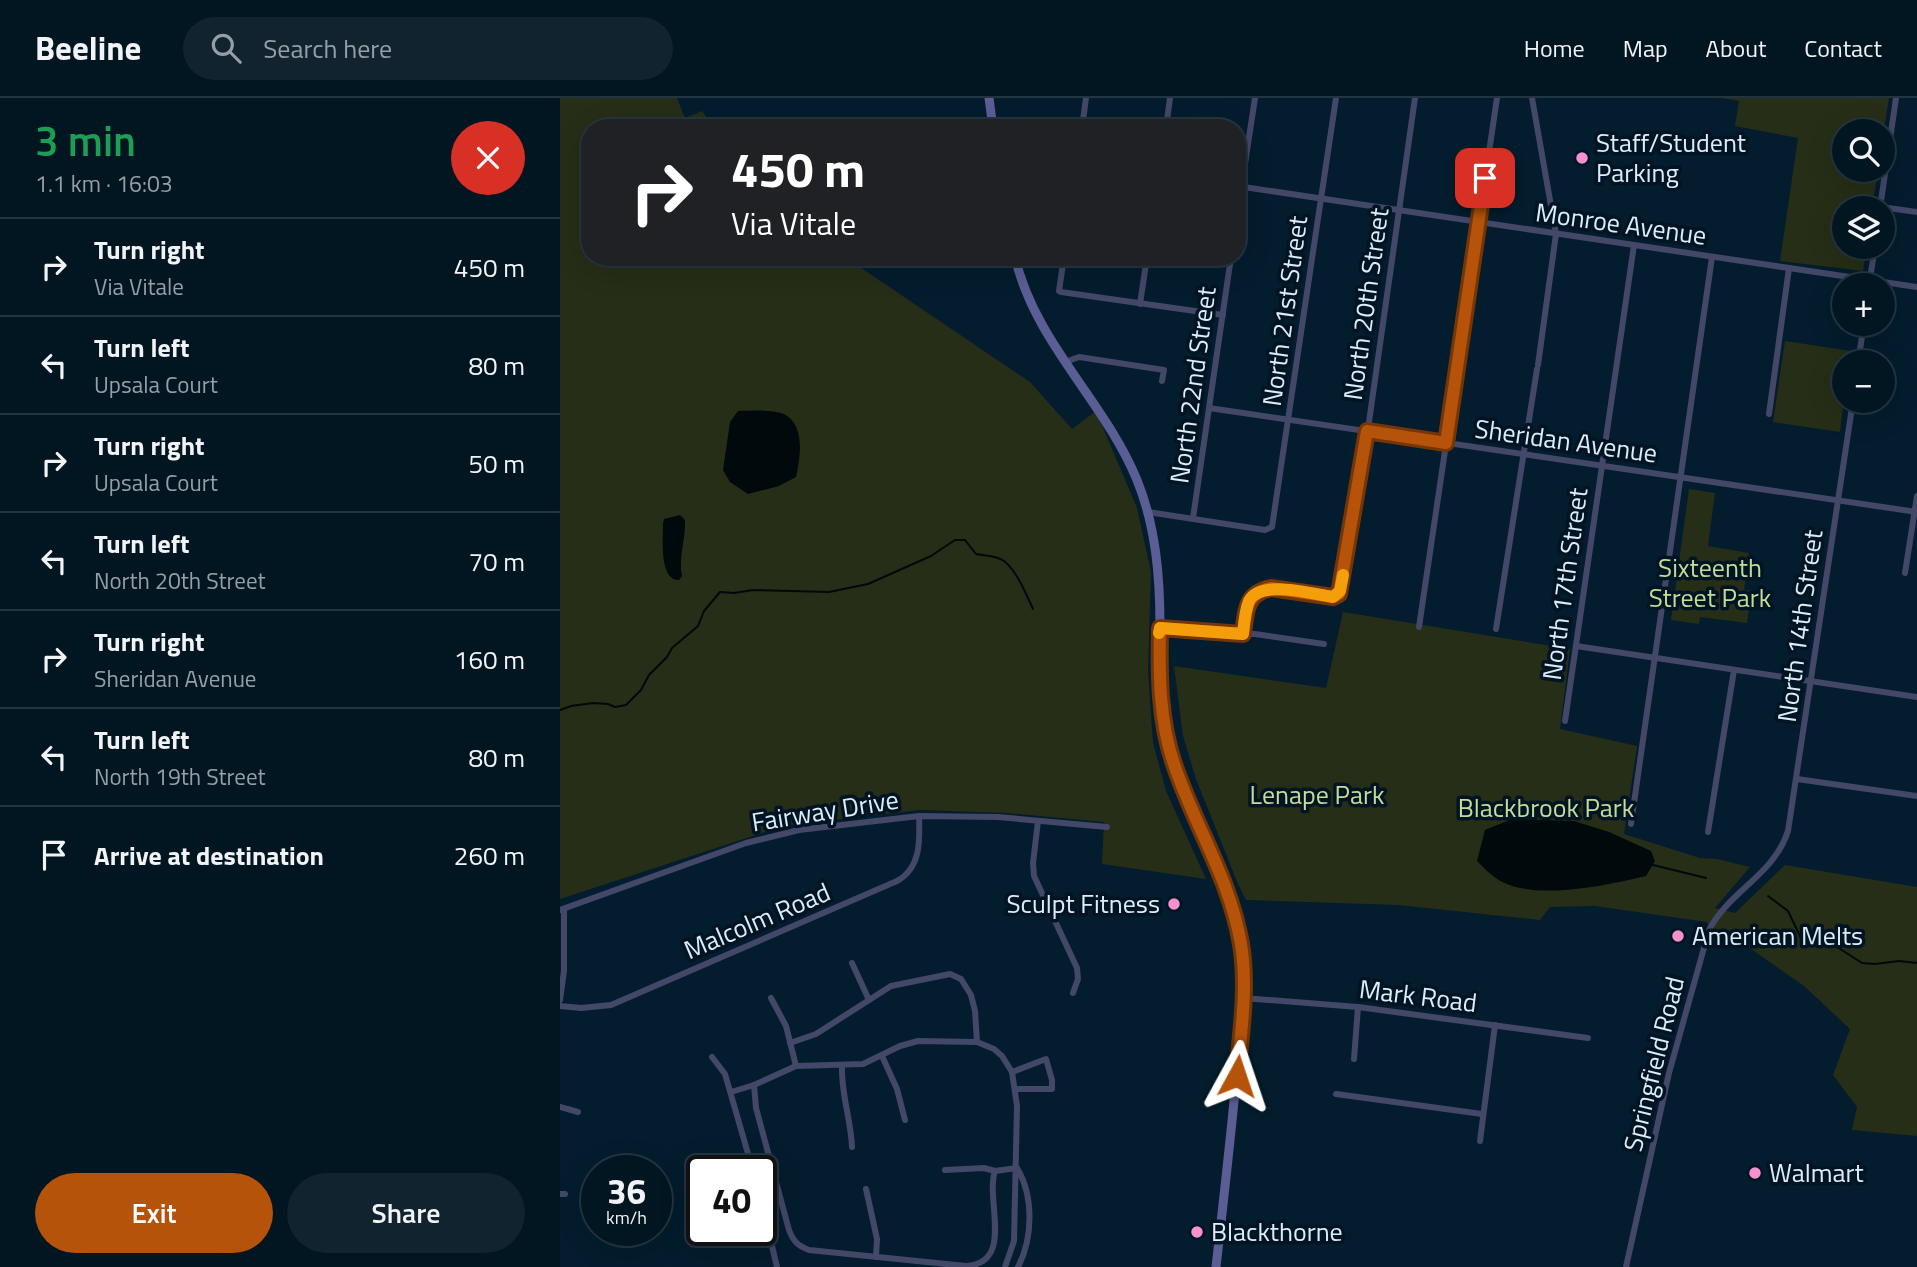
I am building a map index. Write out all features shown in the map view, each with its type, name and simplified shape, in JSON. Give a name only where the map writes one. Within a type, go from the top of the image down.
[{"type":"street","points":[[989,98],[992,119]]},
{"type":"street","points":[[1083,119],[1086,98]]},
{"type":"street","points":[[1167,119],[1170,98]]},
{"type":"street","points":[[1246,148],[1255,98]]},
{"type":"street","name":"North 21st Street","points":[[1193,518],[1265,530],[1272,527],[1336,98]]},
{"type":"street","name":"North 20th Street","points":[[1243,634],[1249,602],[1254,594],[1263,590],[1271,588],[1337,596],[1340,591],[1367,431],[1415,98]]},
{"type":"street","points":[[1419,627],[1497,98]]},
{"type":"street","points":[[1496,629],[1525,454],[1556,234],[1532,98]]},
{"type":"street","points":[[1882,196],[1896,98]]},
{"type":"street","name":"Monroe Avenue","points":[[1246,187],[1832,276]]},
{"type":"street","points":[[1895,210],[1917,212]]},
{"type":"street","name":"North 17th Street","points":[[1565,721],[1634,245]]},
{"type":"street","points":[[1631,824],[1712,257]]},
{"type":"street","points":[[1016,266],[1023,290],[1042,328],[1122,447],[1148,512],[1157,566],[1160,687],[1167,738],[1182,786],[1228,889],[1241,945],[1243,998],[1228,1172],[1216,1267]]},
{"type":"street","points":[[1063,266],[1059,291],[1064,293],[1223,316]]},
{"type":"street","points":[[1140,304],[1146,266]]},
{"type":"street","name":"North 22nd Street","points":[[1193,518],[1230,266]]},
{"type":"street","points":[[1769,414],[1789,268]]},
{"type":"street","name":"Monroe Avenue","points":[[1895,285],[1917,287]]},
{"type":"street","points":[[1065,362],[1084,357],[1164,370],[1162,381]]},
{"type":"street","name":"Sheridan Avenue","points":[[1209,408],[1916,512]]},
{"type":"street","name":"North 14th Street","points":[[1778,854],[1790,824],[1851,413]]},
{"type":"street","points":[[1905,573],[1917,496]]},
{"type":"street","points":[[1148,512],[1193,518]]},
{"type":"street","points":[[1160,628],[1255,634],[1324,645]]},
{"type":"street","points":[[1576,646],[1917,697]]},
{"type":"street","points":[[1708,832],[1734,670]]},
{"type":"street","points":[[1797,779],[1917,796]]},
{"type":"street","name":"Fairway Drive","points":[[562,909],[746,843],[799,831],[919,816],[999,817],[1107,827]]},
{"type":"street","name":"Malcolm Road","points":[[560,1006],[581,1009],[611,1005],[897,881],[908,875],[912,867],[920,837],[919,816]]},
{"type":"street","points":[[1038,821],[1032,869],[1077,968],[1078,979],[1073,993]]},
{"type":"street","name":"Springfield Road","points":[[1626,1267],[1669,1073],[1709,930],[1722,911],[1778,854]]},
{"type":"street","points":[[560,1000],[564,971],[562,909]]},
{"type":"street","points":[[852,963],[869,1000]]},
{"type":"street","points":[[790,1043],[816,1034],[891,986],[944,974],[961,979],[971,995],[975,1011],[976,1042]]},
{"type":"street","points":[[771,998],[782,1018],[796,1066]]},
{"type":"street","name":"Mark Road","points":[[1243,998],[1358,1007],[1588,1038]]},
{"type":"street","points":[[1354,1059],[1358,1007]]},
{"type":"street","points":[[1480,1141],[1495,1025]]},
{"type":"street","points":[[731,1092],[796,1066],[863,1064],[900,1046],[918,1041],[976,1042],[994,1049],[1012,1072],[1016,1089],[1014,1241],[1004,1267]]},
{"type":"street","points":[[882,1056],[897,1089],[905,1120]]},
{"type":"street","points":[[712,1057],[725,1074],[749,1155]]},
{"type":"street","points":[[1012,1072],[1046,1059],[1049,1068],[1052,1089],[1016,1089]]},
{"type":"street","points":[[842,1066],[843,1094],[852,1131],[852,1147]]},
{"type":"street","points":[[754,1085],[756,1108],[792,1239],[800,1247],[876,1257],[974,1265],[987,1258],[995,1237],[992,1196],[995,1171]]},
{"type":"street","points":[[1336,1094],[1482,1114]]},
{"type":"street","points":[[560,1107],[578,1112]]},
{"type":"street","points":[[945,1170],[984,1168],[995,1171],[1001,1168],[1017,1168]]},
{"type":"street","points":[[1017,1168],[1026,1190],[1030,1230],[1018,1267]]},
{"type":"street","points":[[866,1189],[877,1239],[876,1257]]},
{"type":"street","points":[[772,1246],[777,1267]]},
{"type":"green space","points":[[560,98],[677,98],[685,118],[702,111],[708,119],[581,119],[581,266],[858,266],[1030,382],[1072,429],[1096,411],[1137,508],[1151,572],[1148,670],[1153,743],[1166,791],[1206,879],[1102,864],[1104,822],[1007,813],[919,810],[783,826],[560,899]]},
{"type":"green space","points":[[1722,98],[1889,98],[1886,119],[1832,119],[1832,182],[1876,182],[1874,196],[1832,196],[1832,259],[1865,259],[1863,271],[1780,261],[1798,138],[1735,126],[1739,101]]},
{"type":"green space","points":[[1785,341],[1844,350],[1832,350],[1832,413],[1842,413],[1840,432],[1773,422]]},
{"type":"green space","name":"Sixteenth Street Park","points":[[1689,489],[1715,493],[1708,546],[1749,553],[1744,590],[1752,591],[1747,623],[1700,617],[1699,624],[1671,620]]},
{"type":"green space","name":"Lenape Park","points":[[1343,612],[1570,649],[1560,729],[1637,746],[1624,834],[1700,858],[1750,867],[1715,908],[1735,913],[1785,865],[1917,887],[1917,1136],[1852,1130],[1857,1107],[1833,1075],[1850,1029],[1804,986],[1747,946],[1713,935],[1707,922],[1595,906],[1550,907],[1540,920],[1398,905],[1246,900],[1196,779],[1183,736],[1174,666],[1326,688]]},
{"type":"shaded area","points":[[738,411],[773,411],[791,419],[799,434],[800,443],[796,477],[779,486],[748,494],[730,482],[723,470],[730,422]]},
{"type":"shaded area","points":[[680,515],[685,520],[685,527],[682,576],[679,580],[668,574],[665,566],[663,524],[664,519]]},
{"type":"shaded area","points":[[1512,819],[1574,821],[1609,832],[1651,851],[1655,861],[1646,876],[1611,884],[1550,891],[1512,886],[1497,879],[1477,861],[1485,830]]},
{"type":"waterway","points":[[560,710],[593,703],[615,707],[626,705],[641,690],[649,675],[672,648],[698,626],[704,611],[720,592],[829,592],[868,584],[931,556],[955,540],[965,540],[976,554],[1001,559],[1009,565],[1033,609]]},
{"type":"waterway","points":[[1653,865],[1706,878]]},
{"type":"waterway","points":[[1768,896],[1788,911],[1801,938],[1834,945],[1862,963],[1917,963]]},
{"type":"slow traffic","points":[[1159,633],[1160,628],[1243,634],[1249,602],[1254,594],[1271,588],[1333,597],[1339,594],[1343,575]]},
{"type":"place","name":"Staff/Student Parking","points":[[1582,158]]},
{"type":"place","name":"Sculpt Fitness","points":[[1174,904]]},
{"type":"place","name":"American Melts","points":[[1678,936]]},
{"type":"place","name":"Walmart","points":[[1755,1173]]},
{"type":"place","name":"Blackthorne","points":[[1197,1232]]},
{"type":"route","points":[[1237,1076],[1243,998],[1241,945],[1228,889],[1182,786],[1167,738],[1160,687],[1160,628],[1243,634],[1249,602],[1254,594],[1263,590],[1271,588],[1333,597],[1339,594],[1367,431],[1446,443],[1485,178]]},
{"type":"park label","name":"Blackbrook Park","points":[[1546,808]]}]
